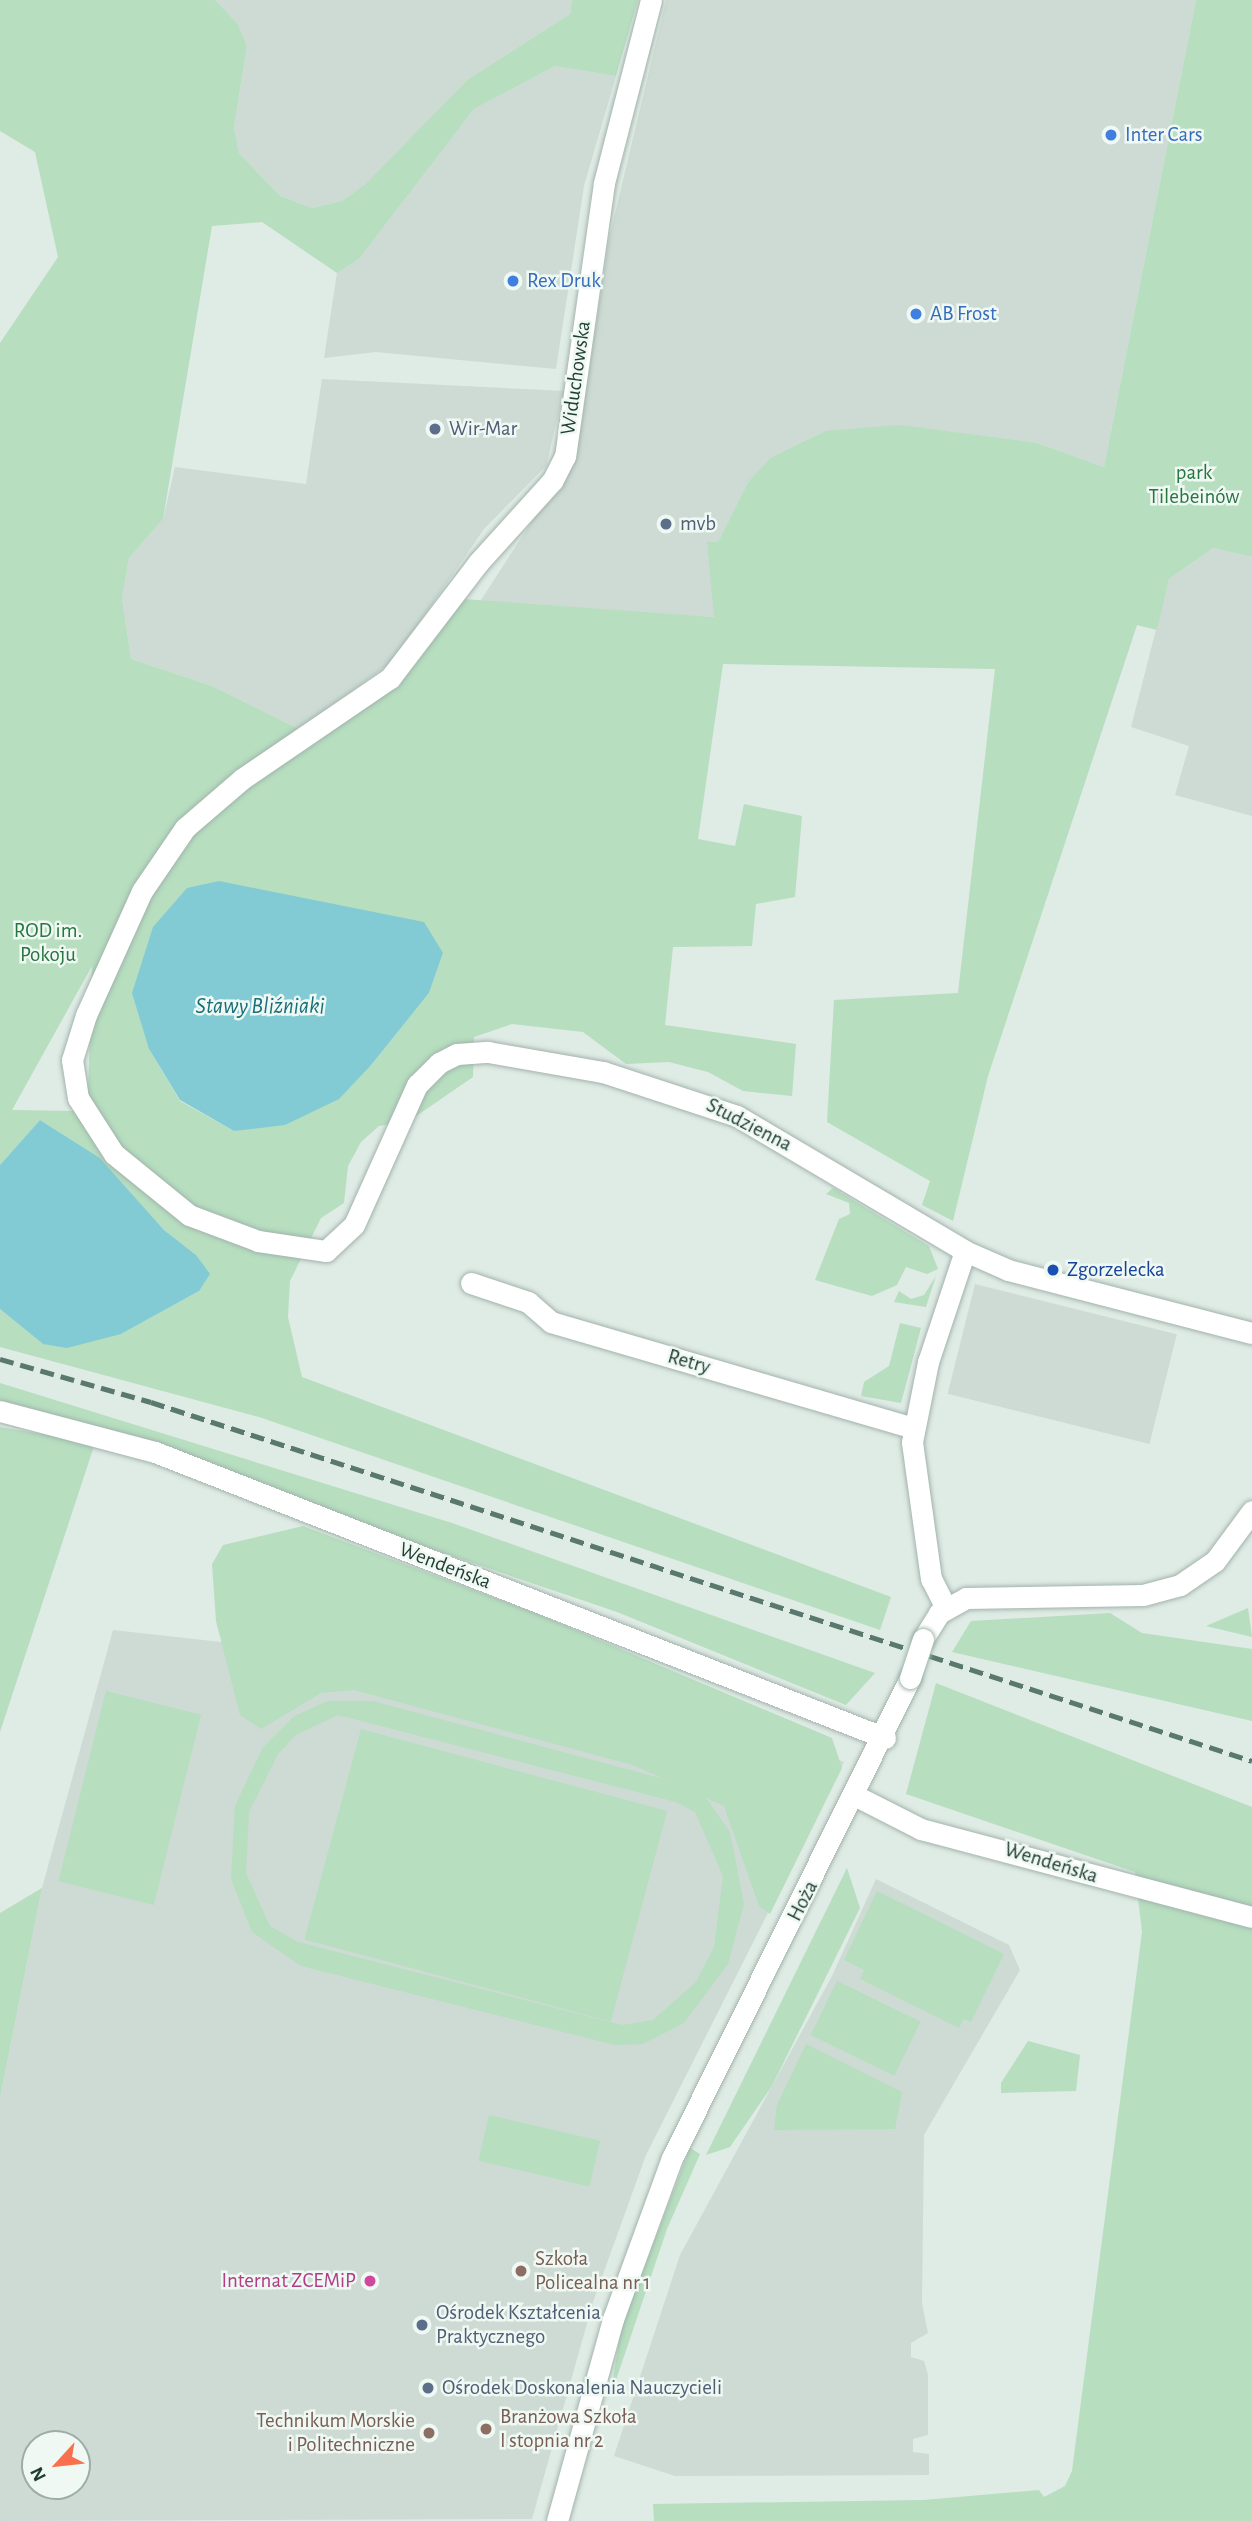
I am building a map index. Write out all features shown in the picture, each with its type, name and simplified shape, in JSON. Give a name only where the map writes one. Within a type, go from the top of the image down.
[{"type":"street","name":"Widuchowska","points":[[326,1251],[235,1235],[189,1215],[145,1184],[86,1115],[73,1076],[76,1041],[142,891],[185,828],[242,779],[390,678],[478,563],[552,481],[565,456],[604,183],[651,0]]},
{"type":"street","name":"Studzienna","points":[[326,1251],[354,1225],[417,1085],[439,1063],[471,1052],[603,1072],[709,1104],[965,1251],[1053,1283],[1252,1333]]},
{"type":"street","points":[[965,1251],[913,1427],[931,1580],[946,1608],[979,1597],[1168,1590],[1205,1570],[1252,1511]]},
{"type":"street","name":"Retry","points":[[471,1283],[527,1302],[551,1322],[913,1427]]},
{"type":"street","name":"Wendeńska","points":[[0,1411],[155,1452],[885,1738]]},
{"type":"street","name":"Hoża","points":[[557,2521],[587,2404],[653,2204],[885,1738],[923,1639],[946,1608]]},
{"type":"street","name":"Wendeńska","points":[[856,1796],[921,1829],[1252,1917]]},
{"type":"shaded area","points":[[215,0],[572,0],[570,14],[467,80],[366,185],[342,201],[312,208],[280,196],[239,153],[234,127],[247,46],[238,24]]},
{"type":"shaded area","points":[[666,0],[1196,0],[1104,467],[1037,443],[825,431],[770,458],[748,482],[718,542],[707,542],[715,617],[479,603],[577,452],[609,239]]},
{"type":"shaded area","points":[[555,66],[616,76],[584,186],[556,369],[376,352],[324,358],[337,273],[359,259],[474,109]]},
{"type":"shaded area","points":[[322,379],[564,391],[546,466],[484,529],[393,661],[299,729],[212,686],[131,659],[122,598],[129,558],[163,519],[175,467],[306,484]]},
{"type":"shaded area","points":[[1213,548],[1252,557],[1252,816],[1175,795],[1189,746],[1131,727],[1169,579]]},
{"type":"shaded area","points":[[975,1284],[1177,1334],[1149,1444],[948,1394]]},
{"type":"shaded area","points":[[420,1603],[844,1762],[646,2155],[593,2302],[532,2519],[0,2521],[0,2099],[42,1888],[113,1630],[248,1645]]},
{"type":"shaded area","points":[[876,1879],[1009,1945],[1020,1970],[924,2135],[922,2303],[928,2333],[911,2343],[911,2357],[924,2361],[928,2375],[928,2435],[913,2439],[913,2452],[929,2454],[929,2475],[675,2476],[614,2456],[680,2255],[832,1976]]},
{"type":"green space","points":[[0,0],[215,0],[238,24],[247,46],[234,127],[239,153],[280,196],[312,208],[342,201],[366,184],[467,80],[570,14],[572,0],[638,0],[616,76],[555,66],[474,109],[359,259],[337,273],[262,222],[212,226],[163,519],[129,558],[122,598],[131,659],[212,686],[299,729],[398,681],[463,599],[714,617],[707,542],[718,542],[748,482],[770,458],[825,431],[900,425],[1037,443],[1104,467],[1196,0],[1252,0],[1252,557],[1213,548],[1169,579],[1157,630],[1137,625],[988,1076],[953,1221],[922,1205],[930,1181],[827,1122],[834,1000],[958,993],[995,669],[723,664],[698,839],[735,846],[744,804],[802,816],[795,897],[756,904],[752,946],[673,947],[665,1025],[796,1044],[792,1096],[743,1091],[708,1072],[669,1062],[626,1064],[583,1032],[512,1024],[474,1037],[473,1077],[409,1121],[379,1126],[361,1142],[348,1166],[344,1203],[321,1218],[290,1281],[288,1317],[302,1377],[891,1597],[880,1630],[259,1417],[0,1347],[0,1309],[43,1344],[121,1334],[199,1291],[196,1255],[164,1230],[100,1158],[40,1120],[0,1165],[0,343],[58,257],[35,152],[0,131]],"holes":[[[443,953],[429,993],[372,1064],[234,1131],[180,1101],[149,1049]],[[92,966],[88,1093],[73,1111],[12,1110]]]},
{"type":"green space","points":[[833,1188],[929,1246],[938,1269],[927,1274],[906,1267],[897,1285],[872,1296],[815,1280],[839,1219],[850,1214],[849,1203],[826,1194]]},
{"type":"green space","points":[[936,1276],[926,1307],[894,1302],[899,1291],[911,1299],[924,1295]]},
{"type":"green space","points":[[900,1323],[921,1328],[901,1403],[861,1396],[864,1382],[889,1366]]},
{"type":"green space","points":[[0,1383],[452,1523],[875,1673],[846,1705],[617,1612],[0,1402]]},
{"type":"green space","points":[[0,1427],[95,1443],[0,1732]]},
{"type":"green space","points":[[303,1526],[535,1613],[832,1738],[842,1768],[770,1914],[759,1906],[724,1806],[706,1798],[730,1832],[744,1904],[728,1964],[684,2023],[643,2044],[615,2045],[301,1966],[252,1932],[231,1879],[235,1806],[263,1747],[293,1717],[327,1701],[373,1701],[664,1779],[633,1765],[354,1690],[321,1693],[261,1729],[240,1715],[216,1621],[212,1564],[223,1545]],"holes":[[[338,1715],[676,1802],[695,1812],[723,1876],[714,1947],[696,1982],[653,2020],[622,2025],[298,1942],[270,1926],[246,1873],[249,1812],[278,1754],[296,1735]]]},
{"type":"green space","points":[[1248,1608],[1252,1637],[1206,1626]]},
{"type":"green space","points":[[1110,1613],[1142,1633],[1252,1649],[1252,1721],[952,1652],[971,1621]]},
{"type":"green space","points":[[936,1683],[1252,1807],[1252,2521],[654,2521],[653,2504],[924,2500],[1039,2490],[1044,2497],[1065,2486],[1072,2471],[1142,1932],[1135,1872],[906,1794]]},
{"type":"green space","points":[[106,1691],[201,1715],[154,1905],[59,1881]]},
{"type":"green space","points":[[361,1729],[667,1811],[611,2022],[305,1940]]},
{"type":"green space","points":[[847,1868],[860,1908],[772,2086],[730,2147],[706,2155]]},
{"type":"green space","points":[[42,1888],[4,2078],[0,2099],[0,1913]]},
{"type":"green space","points":[[877,1891],[1004,1954],[971,2022],[964,2019],[959,2028],[860,1979],[864,1970],[844,1960]]},
{"type":"green space","points":[[837,1981],[921,2022],[894,2076],[811,2035]]},
{"type":"green space","points":[[1028,2041],[1080,2055],[1076,2091],[1001,2093],[1001,2083]]},
{"type":"green space","points":[[806,2044],[902,2092],[895,2129],[774,2130],[777,2105]]},
{"type":"green space","points":[[489,2115],[600,2141],[590,2186],[478,2161]]},
{"type":"green space","points":[[690,2148],[700,2154],[667,2229],[610,2398],[621,2328]]},
{"type":"water","name":"Stawy Bliźniaki","points":[[219,881],[424,922],[443,953],[429,993],[372,1064],[339,1099],[285,1125],[234,1131],[180,1100],[149,1049],[132,993],[153,927],[187,888]]},
{"type":"water","points":[[40,1120],[100,1158],[164,1230],[196,1255],[210,1274],[199,1291],[121,1334],[67,1348],[43,1344],[0,1309],[0,1165]]},
{"type":"railway","points":[[0,1359],[151,1402],[1252,1761]]},
{"type":"place","name":"Inter Cars","points":[[1111,135]]},
{"type":"place","name":"Rex Druk","points":[[513,281]]},
{"type":"place","name":"AB Frost","points":[[916,314]]},
{"type":"place","name":"Wir-Mar","points":[[435,429]]},
{"type":"place","name":"mvb","points":[[666,524]]},
{"type":"place","name":"Zgorzelecka","points":[[1053,1270]]},
{"type":"place","name":"Szkoła Policealna nr 1","points":[[521,2271]]},
{"type":"place","name":"Internat ZCEMiP","points":[[370,2281]]},
{"type":"place","name":"Ośrodek Kształcenia Praktycznego","points":[[422,2325]]},
{"type":"place","name":"Ośrodek Doskonalenia Nauczycieli","points":[[428,2388]]},
{"type":"place","name":"Branżowa Szkoła I stopnia nr 2","points":[[486,2429]]},
{"type":"place","name":"Technikum Morskie i Politechniczne","points":[[429,2433]]},
{"type":"park label","name":"park Tilebeinów","points":[[1194,485]]},
{"type":"park label","name":"ROD im. Pokoju","points":[[48,943]]}]
